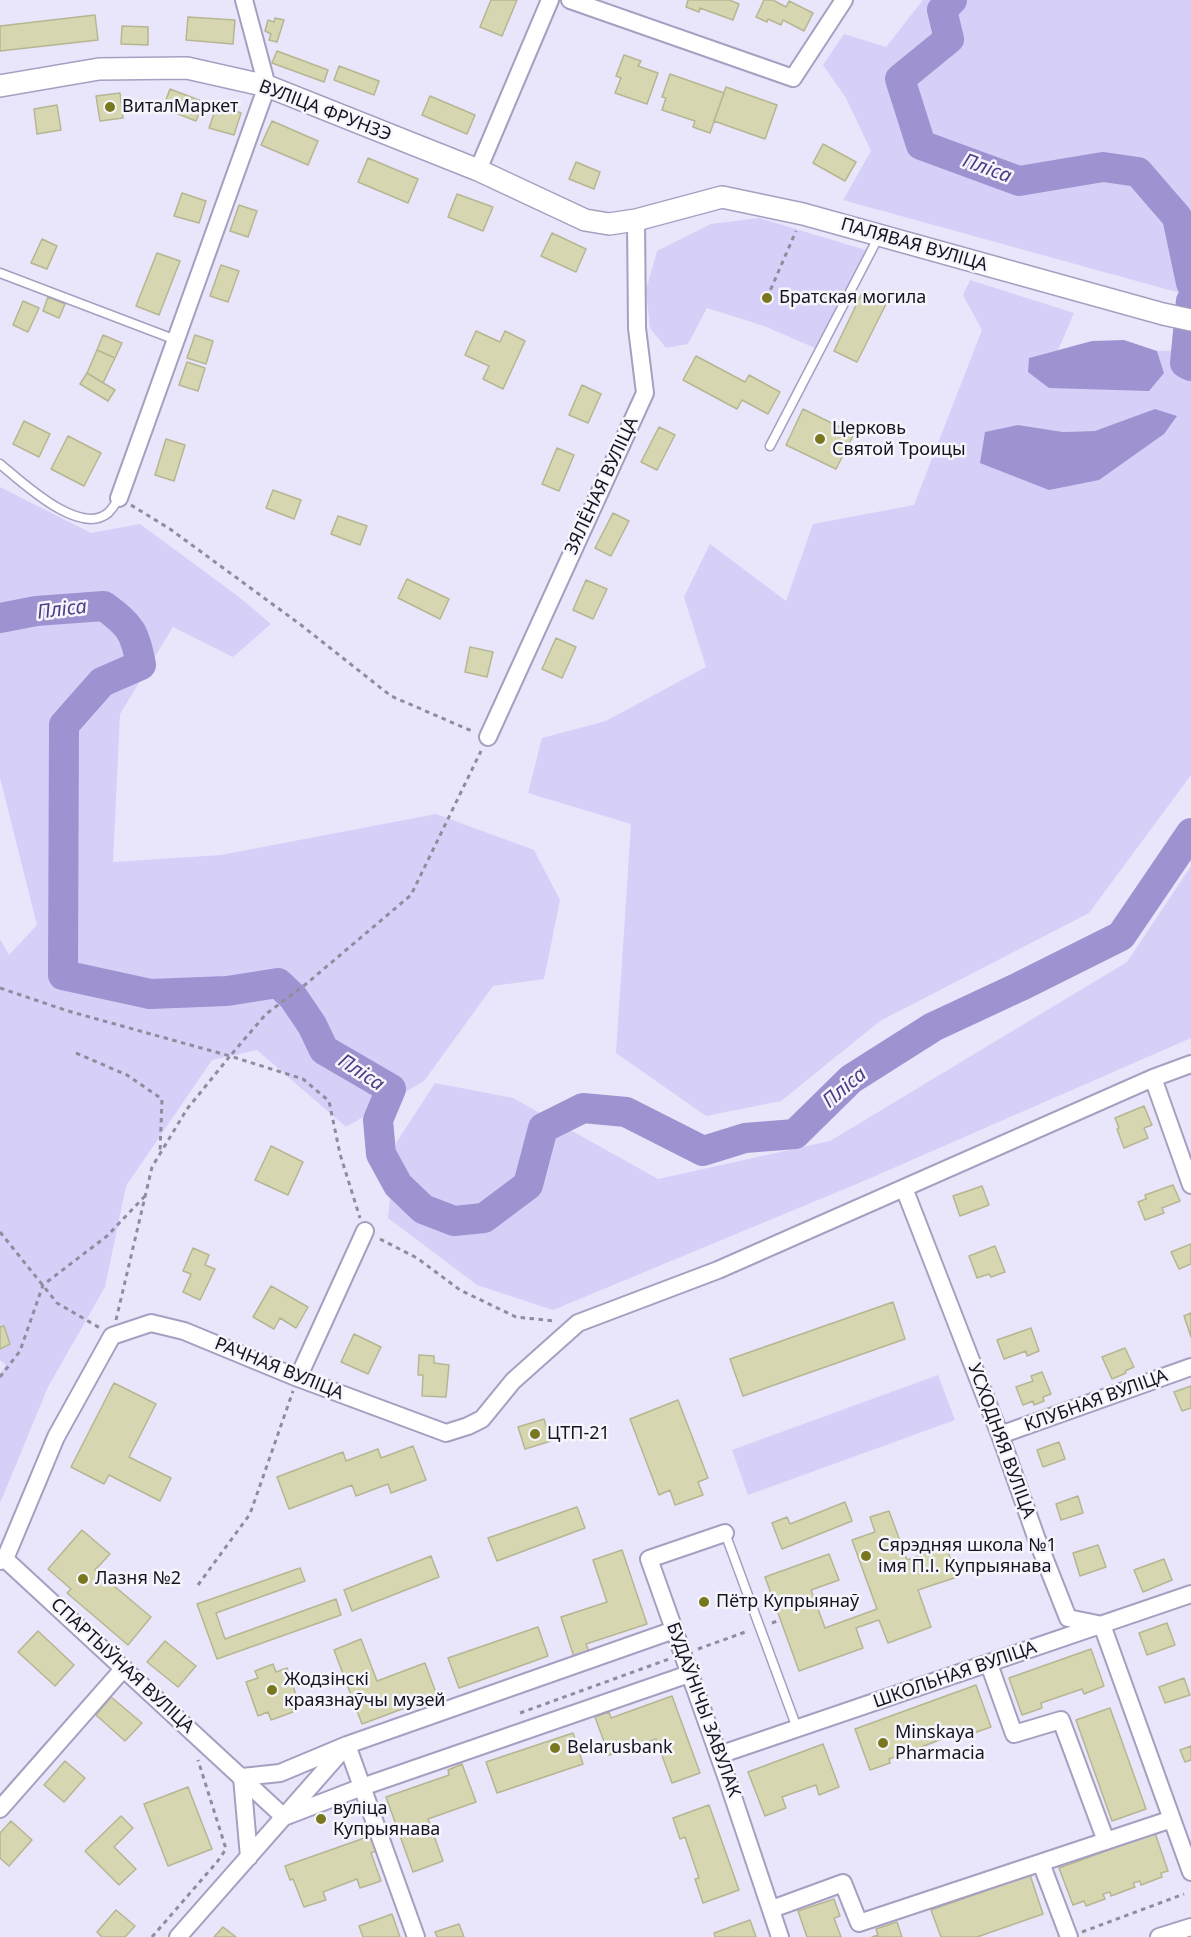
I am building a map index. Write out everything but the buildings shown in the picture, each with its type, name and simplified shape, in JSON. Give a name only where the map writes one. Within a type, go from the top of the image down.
[{"type":"street","points":[[119,498],[267,86],[244,0]]},
{"type":"street","points":[[478,170],[550,0]]},
{"type":"street","points":[[570,0],[793,78],[844,0]]},
{"type":"street","name":"ВУЛІЦА ФРУНЗЭ","points":[[0,86],[99,69],[187,68],[267,86],[478,170],[585,220],[609,224],[636,220]]},
{"type":"street","name":"ПАЛЯВАЯ ВУЛІЦА","points":[[636,220],[722,197],[803,214],[1191,320]]},
{"type":"street","name":"ЗЯЛЁНАЯ ВУЛІЦА","points":[[488,737],[645,393],[637,328],[636,220]]},
{"type":"street","points":[[578,1323],[718,1270],[1153,1078],[1191,1064]]},
{"type":"street","points":[[1153,1078],[1191,1185]]},
{"type":"street","name":"УСХОДНЯЯ ВУЛІЦА","points":[[904,1188],[1068,1618],[1102,1625]]},
{"type":"street","points":[[298,1378],[365,1231]]},
{"type":"street","name":"РАЧНАЯ ВУЛІЦА","points":[[112,1336],[151,1323],[184,1331],[298,1378],[446,1433],[482,1419],[513,1381],[578,1323]]},
{"type":"street","points":[[2,1559],[56,1437],[112,1336]]},
{"type":"street","name":"КЛУБНАЯ ВУЛІЦА","points":[[1000,1435],[1191,1367]]},
{"type":"street","name":"БУДАЎНІЧЫ ЗАВУЛАК","points":[[725,1533],[650,1559],[780,1937]]},
{"type":"street","name":"СПАРТЫЎНАЯ ВУЛІЦА","points":[[2,1559],[124,1668],[284,1817]]},
{"type":"street","name":"ШКОЛЬНАЯ ВУЛІЦА","points":[[719,1755],[1191,1594]]},
{"type":"street","points":[[1102,1625],[1191,1872]]},
{"type":"street","points":[[249,1857],[242,1777],[280,1773],[347,1745],[674,1630]]},
{"type":"street","points":[[988,1664],[1014,1734],[1061,1720],[1106,1841]]},
{"type":"street","points":[[0,1809],[124,1668]]},
{"type":"street","points":[[284,1817],[362,1787],[689,1674]]},
{"type":"street","points":[[347,1745],[416,1937]]},
{"type":"street","points":[[178,1937],[347,1745]]},
{"type":"street","points":[[772,1909],[843,1882],[859,1923],[1173,1819]]},
{"type":"street","points":[[1041,1863],[1074,1935]]},
{"type":"street","points":[[1160,1937],[1191,1927]]},
{"type":"lane","points":[[770,446],[880,235]]},
{"type":"lane","points":[[0,273],[177,340]]},
{"type":"lane","points":[[0,464],[45,499],[69,514],[90,519],[107,514],[119,498]]},
{"type":"lane","points":[[725,1533],[797,1728]]},
{"type":"path","points":[[767,298],[803,214]]},
{"type":"path","points":[[0,1232],[57,1303],[112,1336],[152,1167],[160,1153],[188,1109],[266,1014],[306,984],[411,895],[488,737],[391,696],[264,597],[170,529],[119,498]]},
{"type":"path","points":[[0,988],[68,1011],[230,1056],[303,1079],[329,1101],[340,1154],[365,1231],[417,1258],[460,1290],[516,1317],[578,1323]]},
{"type":"path","points":[[76,1053],[127,1075],[162,1099],[160,1153]]},
{"type":"path","points":[[0,1377],[20,1351],[43,1285],[106,1236],[146,1195]]},
{"type":"path","points":[[198,1585],[249,1514],[298,1378]]},
{"type":"path","points":[[517,1714],[780,1620]]},
{"type":"path","points":[[152,1937],[226,1849],[198,1760]]},
{"type":"path","points":[[1074,1935],[1184,1894]]},
{"type":"shaded area","points":[[923,0],[1191,0],[1191,296],[843,200],[871,151],[846,98],[823,65],[844,34],[886,47]]},
{"type":"shaded area","points":[[759,218],[869,251],[815,348],[764,326],[707,308],[688,344],[666,348],[650,328],[646,290],[657,251],[711,224]]},
{"type":"shaded area","points":[[970,280],[1074,313],[1058,350],[1029,358],[1164,373],[1157,351],[1191,350],[1191,775],[1089,913],[880,1021],[781,1101],[706,1116],[616,1053],[631,824],[528,793],[542,738],[606,721],[706,667],[684,597],[710,544],[786,601],[813,524],[914,505],[982,330],[963,295]],"holes":[[[1018,425],[1063,432],[1095,431],[980,463]]]},
{"type":"shaded area","points":[[1124,340],[1157,351],[1164,373],[1149,391],[1049,388],[1028,372],[1029,358],[1092,341]]},
{"type":"shaded area","points":[[1155,409],[1177,416],[1164,434],[1099,480],[1049,490],[980,463],[985,432],[1018,425],[1063,432],[1095,431]]},
{"type":"shaded area","points":[[0,487],[91,533],[140,524],[239,597],[271,624],[233,657],[173,627],[120,714],[113,862],[221,855],[436,814],[534,850],[560,900],[544,979],[493,986],[424,1081],[346,1127],[257,1050],[212,1060],[126,1186],[105,1287],[48,1387],[0,1503],[0,1374],[6,1365],[0,1360],[0,939],[9,955],[37,925],[0,778]]},
{"type":"shaded area","points":[[1191,866],[1191,1038],[866,1180],[553,1310],[477,1285],[388,1218],[396,1143],[435,1083],[513,1098],[658,1179],[830,1141],[1127,962]]},
{"type":"shaded area","points":[[938,1375],[955,1420],[748,1495],[732,1450]]},
{"type":"waterway","name":"Пліса","points":[[952,0],[942,10],[949,39],[900,79],[921,145],[1019,181],[1103,167],[1138,172],[1177,217],[1191,283]]},
{"type":"waterway","name":"Пліса","points":[[1191,301],[1185,363],[1191,366]]},
{"type":"waterway","name":"Пліса","points":[[0,618],[36,611],[104,606],[126,625],[134,637],[141,665],[102,682],[64,725],[63,975],[150,994],[227,991],[278,983],[293,997],[312,1025],[324,1050],[391,1089],[378,1120],[381,1154],[398,1185],[423,1209],[454,1221],[484,1218],[528,1185],[543,1128],[583,1108],[626,1112],[703,1151],[745,1138],[795,1134],[851,1079],[933,1027],[1121,936],[1191,833]]},
{"type":"place","name":"ВиталМаркет","points":[[110,107]]},
{"type":"place","name":"Братская могила","points":[[767,298]]},
{"type":"place","name":"Церковь Святой Троицы","points":[[820,439]]},
{"type":"place","name":"ЦТП-21","points":[[535,1434]]},
{"type":"place","name":"Сярэдняя школа №1 імя П.І. Купрыянава","points":[[866,1556]]},
{"type":"place","name":"Лазня №2","points":[[83,1579]]},
{"type":"place","name":"Пётр Купрыянаў","points":[[704,1602]]},
{"type":"place","name":"Жодзінскі краязнаўчы музей","points":[[272,1690]]},
{"type":"place","name":"Minskaya Pharmacia","points":[[883,1743]]},
{"type":"place","name":"Belarusbank","points":[[555,1748]]},
{"type":"place","name":"вуліца Купрыянава","points":[[321,1819]]}]
